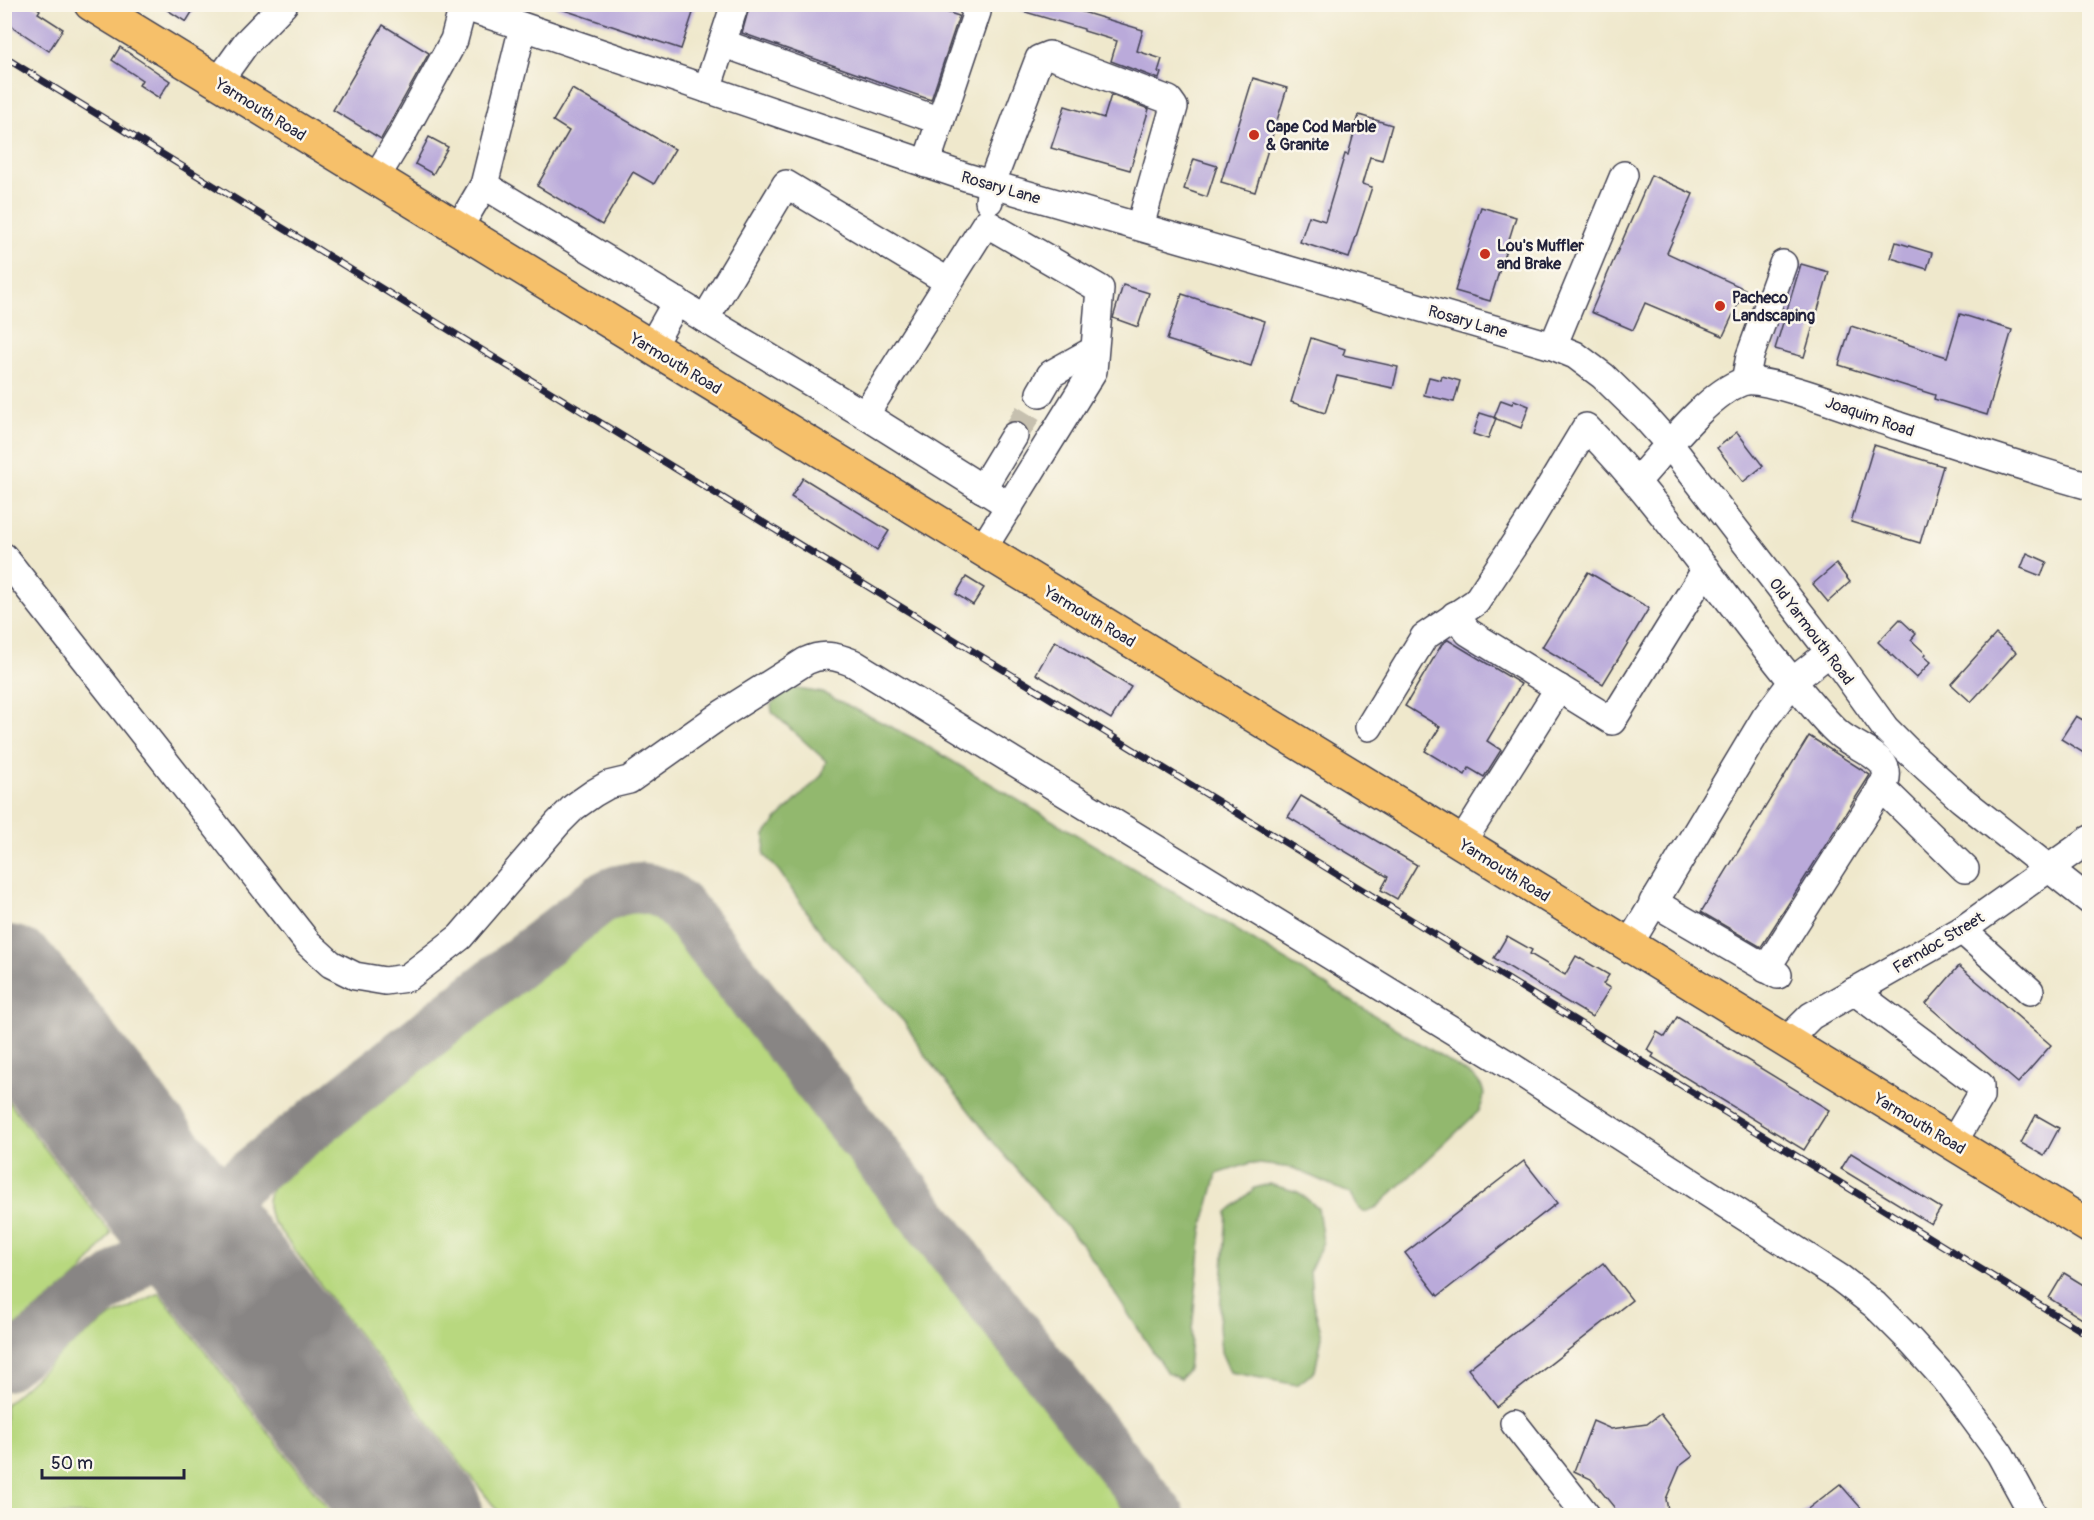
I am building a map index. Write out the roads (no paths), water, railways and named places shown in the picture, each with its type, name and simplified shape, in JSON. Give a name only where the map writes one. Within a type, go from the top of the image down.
[{"type":"main road","name":"Yarmouth Road","points":[[91,4],[2090,1227]]},
{"type":"street","points":[[218,82],[246,43],[284,4]]},
{"type":"street","points":[[708,89],[735,4]]},
{"type":"street","points":[[926,164],[976,12],[971,4]]},
{"type":"street","points":[[375,179],[454,40],[460,5]]},
{"type":"street","name":"Rosary Lane","points":[[460,5],[992,185],[1553,345]]},
{"type":"street","points":[[458,229],[484,185],[523,27]]},
{"type":"street","points":[[722,43],[940,121]]},
{"type":"street","points":[[865,415],[986,223],[992,185],[1040,59],[1049,55],[1169,100],[1174,107],[1140,226]]},
{"type":"street","points":[[1553,345],[1624,176]]},
{"type":"street","points":[[705,320],[786,184],[949,282]]},
{"type":"street","points":[[484,185],[865,415],[1010,506]]},
{"type":"street","points":[[982,550],[1093,371],[1100,289],[986,223]]},
{"type":"street","points":[[1637,481],[1706,405],[1725,390],[1745,381],[1750,356],[1783,264]]},
{"type":"street","points":[[651,347],[678,301]]},
{"type":"street","name":"Old Yarmouth Road","points":[[1553,345],[1575,355],[1603,376],[1670,445],[1886,728],[1908,751],[2048,870],[2090,901]]},
{"type":"street","points":[[1040,393],[1051,374],[1094,350]]},
{"type":"street","name":"Joaquim Road","points":[[1745,381],[1799,392],[2090,486]]},
{"type":"street","points":[[1369,727],[1424,637],[1476,602],[1527,525],[1586,427],[1637,481],[1793,681],[1840,735],[1883,764],[1887,776],[1772,972],[1653,902]]},
{"type":"street","points":[[982,489],[1014,436]]},
{"type":"street","points":[[4,557],[308,943],[331,964],[356,976],[385,981],[407,978],[460,937],[558,823],[574,807],[594,793],[608,785],[629,780],[722,714],[817,656],[840,657],[853,663],[1500,1059],[1840,1278],[1875,1305],[1946,1380],[2000,1454],[2034,1515]]},
{"type":"street","points":[[1455,615],[1468,632],[1612,721],[1706,569]]},
{"type":"street","points":[[1628,946],[1765,718],[1793,681],[1830,652]]},
{"type":"street","points":[[1461,844],[1559,688]]},
{"type":"street","points":[[1881,788],[1965,869]]},
{"type":"street","name":"Ferndoc Street","points":[[1785,1041],[1810,1016],[1962,930],[2090,839]]},
{"type":"street","points":[[1962,930],[2030,991]]},
{"type":"street","points":[[1854,992],[1980,1086],[1980,1097],[1953,1143]]},
{"type":"street","points":[[1514,1423],[1587,1515]]},
{"type":"tunnel","points":[[1014,436],[1040,393]]},
{"type":"railway","points":[[4,57],[2090,1336]]},
{"type":"place","name":"Cape Cod Marble & Granite","points":[[1254,135]]},
{"type":"place","name":"Lou's Muffler and Brake","points":[[1485,254]]},
{"type":"place","name":"Pacheco Landscaping","points":[[1720,306]]}]
